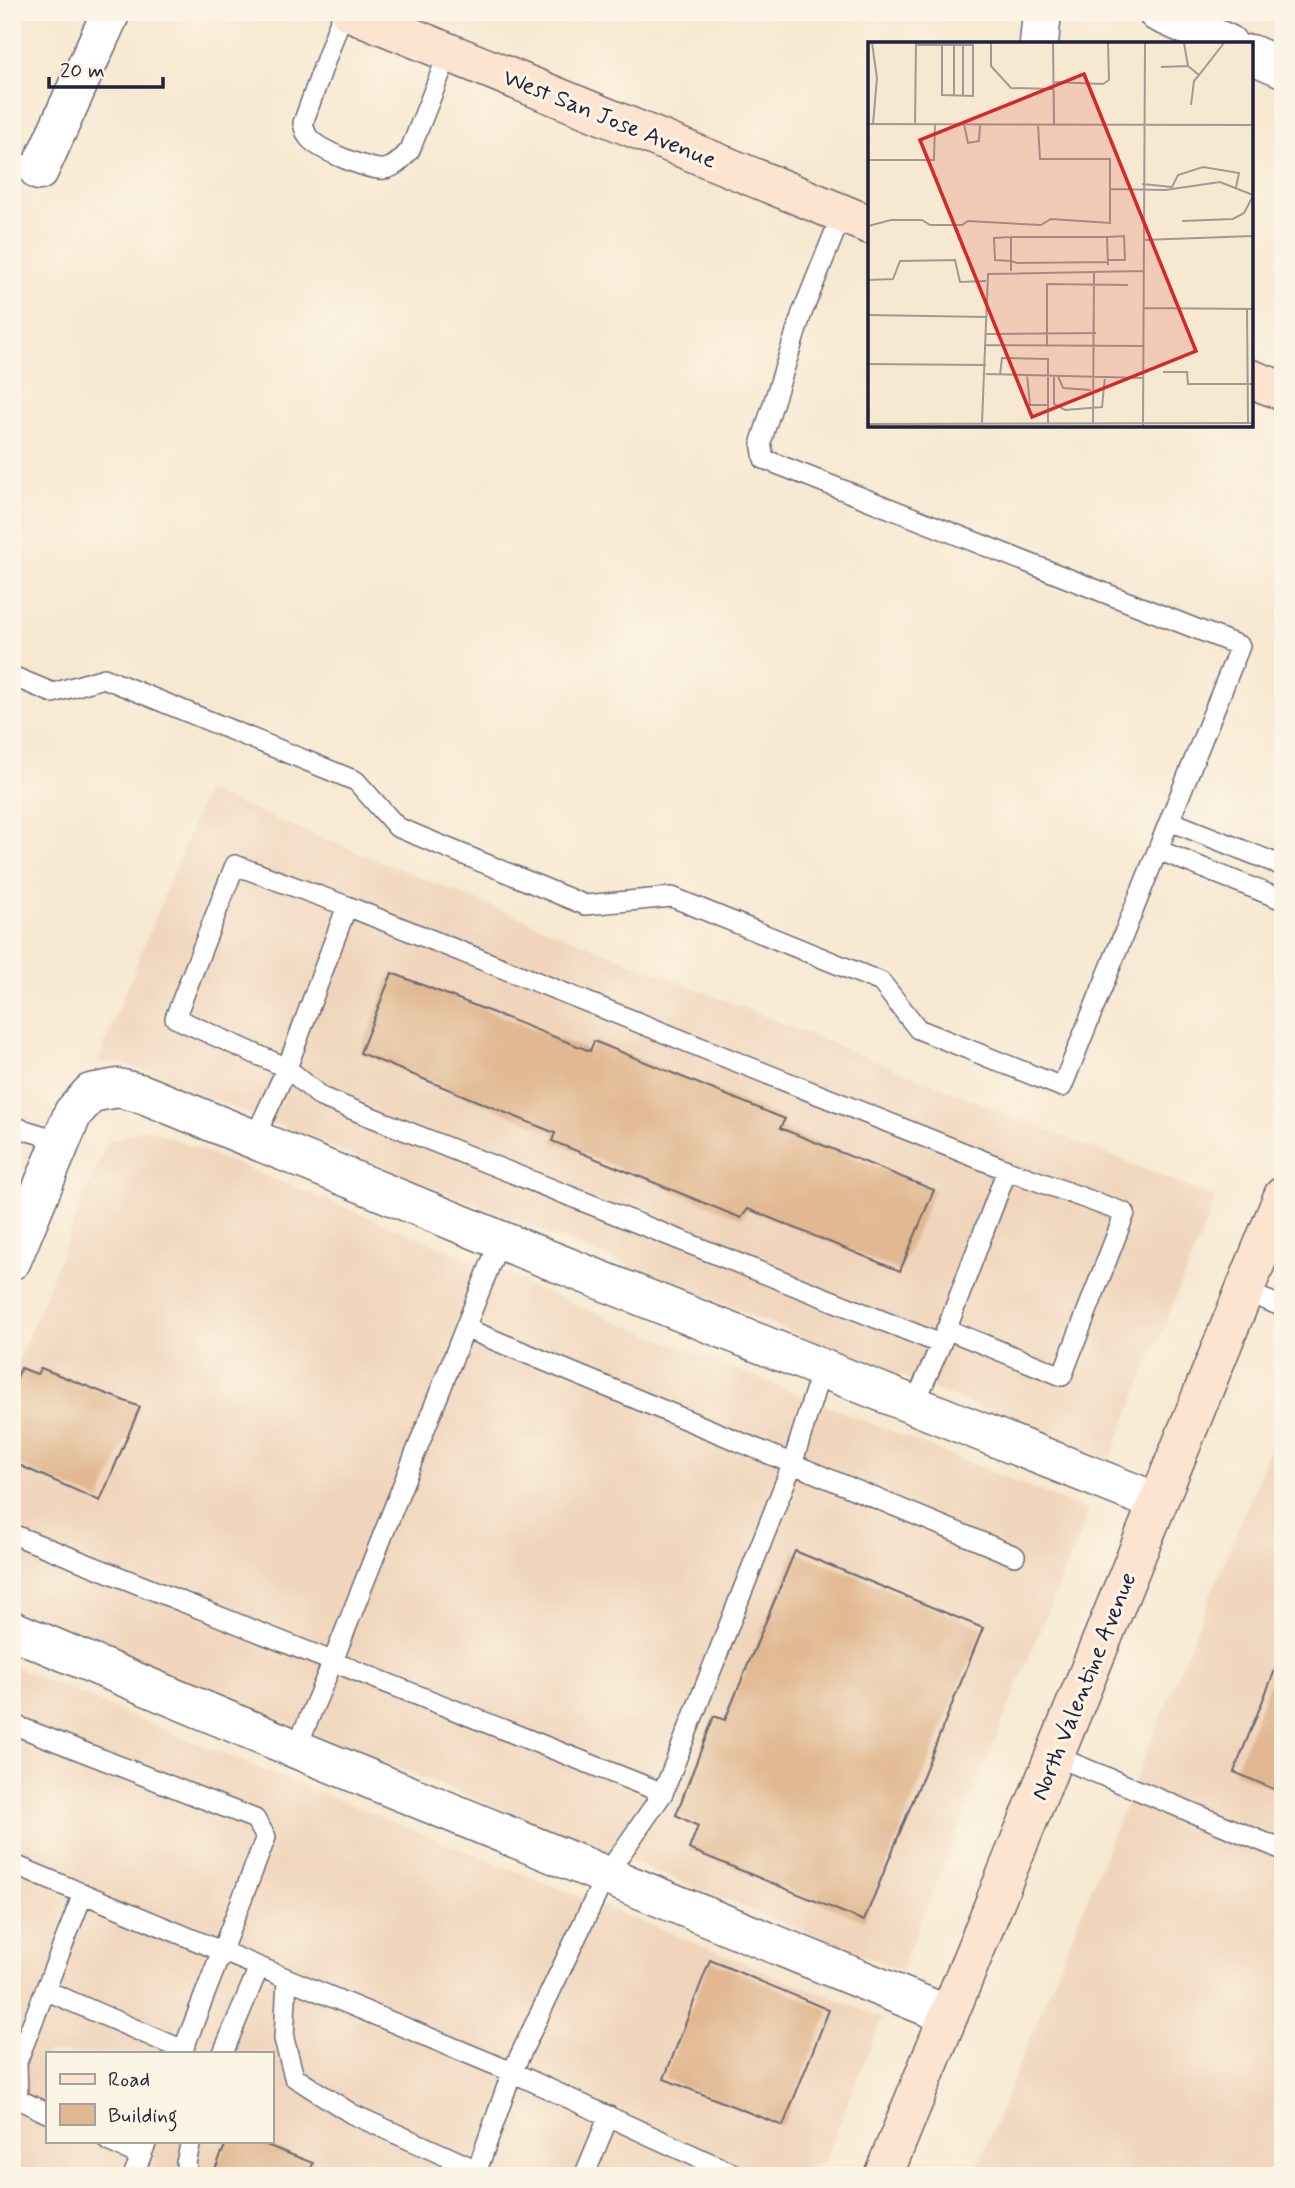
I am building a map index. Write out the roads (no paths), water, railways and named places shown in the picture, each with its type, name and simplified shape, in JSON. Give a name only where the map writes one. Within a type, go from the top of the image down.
[{"type":"street","points":[[26,166],[111,12]]},
{"type":"street","name":"West San Jose Avenue","points":[[350,12],[856,219]]},
{"type":"street","points":[[1157,12],[1224,42]]},
{"type":"street","points":[[1039,42],[1041,13]]},
{"type":"street","points":[[1253,55],[1283,68]]},
{"type":"street","points":[[1253,380],[1283,391]]},
{"type":"street","points":[[12,1260],[73,1113],[91,1093],[118,1088],[143,1094],[500,1240],[1157,1502]]},
{"type":"street","name":"North Valentine Avenue","points":[[883,2176],[1283,1196]]},
{"type":"street","points":[[12,1630],[948,2015]]},
{"type":"lane","points":[[343,12],[303,123],[308,138],[319,147],[375,169],[387,169],[399,162],[410,150],[449,52]]},
{"type":"lane","points":[[12,676],[52,693],[104,678],[356,781],[397,827],[585,905],[672,897],[881,982],[918,1029],[1062,1087],[1240,646],[764,459],[761,442],[802,313],[856,219]]},
{"type":"lane","points":[[1170,821],[1283,866]]},
{"type":"lane","points":[[1158,850],[1283,900]]},
{"type":"lane","points":[[235,865],[347,906],[1007,1170],[1125,1213],[1062,1376],[944,1336],[321,1097],[287,1068],[175,1018],[235,865]]},
{"type":"lane","points":[[254,1139],[287,1068],[347,906]]},
{"type":"lane","points":[[12,1126],[61,1141]]},
{"type":"lane","points":[[914,1405],[944,1336],[1007,1170]]},
{"type":"lane","points":[[296,1749],[500,1240]]},
{"type":"lane","points":[[1244,1291],[1283,1307]]},
{"type":"lane","points":[[464,1328],[1015,1556]]},
{"type":"lane","points":[[287,1979],[285,2039],[294,2077],[352,2114],[476,2173],[512,2072],[606,1875],[663,1793],[792,1465],[822,1368]]},
{"type":"lane","points":[[12,1534],[663,1793]]},
{"type":"lane","points":[[12,1724],[255,1819],[266,1837],[183,2051],[45,1990]]},
{"type":"lane","points":[[1055,1756],[1283,1850]]},
{"type":"lane","points":[[12,1864],[512,2072],[738,2176]]},
{"type":"lane","points":[[46,2113],[18,2099],[17,2062],[83,1894]]},
{"type":"lane","points":[[223,2052],[259,1967]]},
{"type":"lane","points":[[584,2176],[609,2116]]},
{"type":"lane","points":[[113,2142],[144,2148],[133,2176]]},
{"type":"lane","points":[[188,2176],[186,2163],[191,2142]]}]
